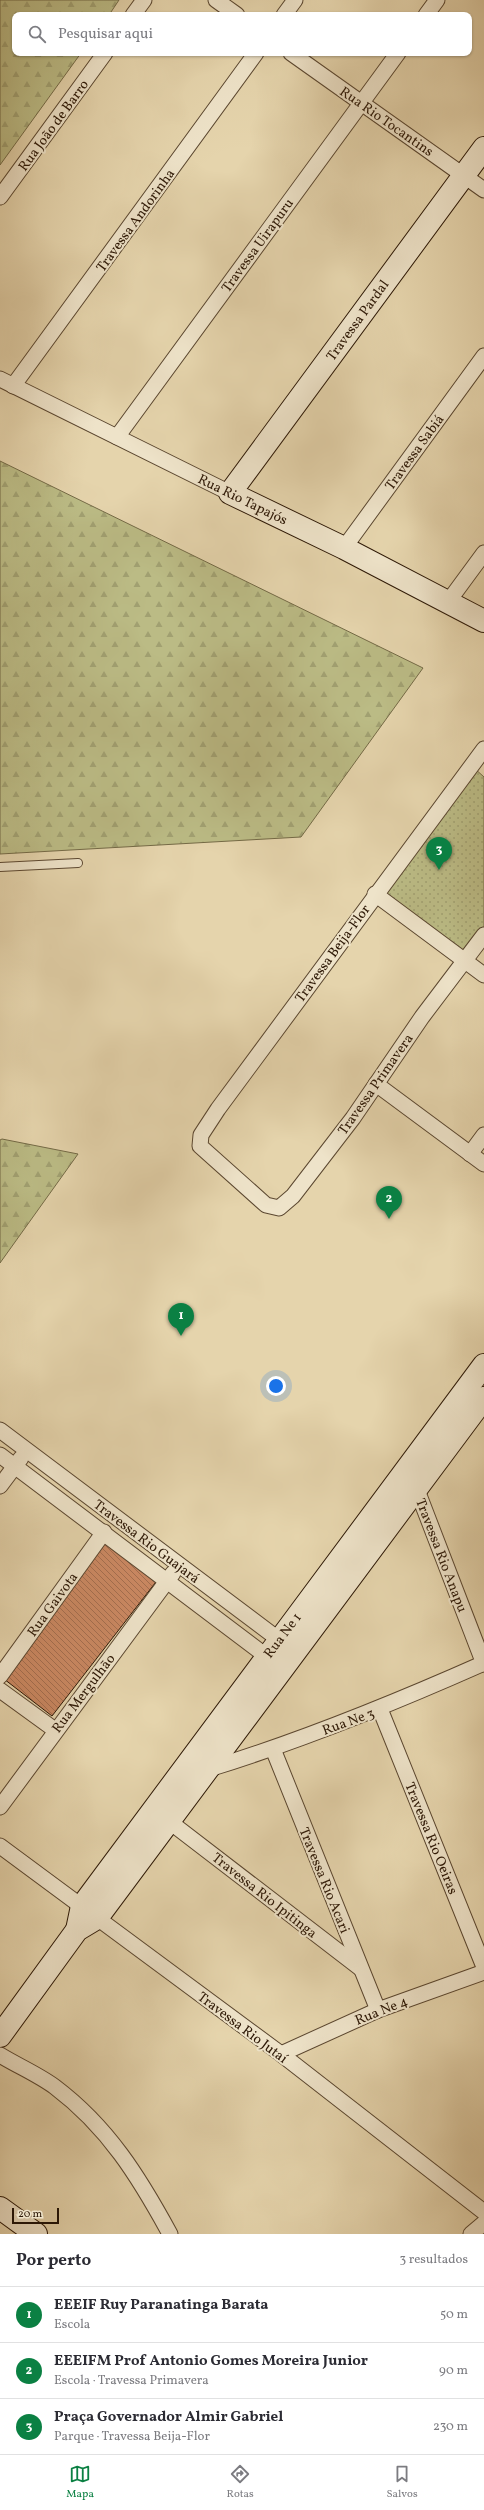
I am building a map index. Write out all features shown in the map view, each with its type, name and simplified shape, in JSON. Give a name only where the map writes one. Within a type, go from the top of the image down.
[{"type":"street","points":[[135,12],[144,0]]},
{"type":"street","points":[[216,0],[233,12]]},
{"type":"street","points":[[286,12],[295,0]]},
{"type":"street","points":[[428,12],[437,0]]},
{"type":"street","name":"Rua João de Barro","points":[[0,197],[103,56]]},
{"type":"street","name":"Travessa Andorinha","points":[[6,383],[254,56]]},
{"type":"street","name":"Rua Rio Tocantins","points":[[295,56],[484,190]]},
{"type":"street","name":"Travessa Uirapuru","points":[[117,437],[396,56]]},
{"type":"street","name":"Travessa Pardal","points":[[230,493],[484,148]]},
{"type":"street","name":"Travessa Sabiá","points":[[344,548],[484,356]]},
{"type":"street","name":"Rua Rio Tapajós","points":[[6,383],[344,548],[484,621]]},
{"type":"street","points":[[448,602],[484,553]]},
{"type":"street","name":"Travessa Beija-Flor","points":[[214,1160],[200,1146],[201,1135],[375,894],[480,765],[484,749]]},
{"type":"street","points":[[375,894],[484,975]]},
{"type":"street","name":"Travessa Primavera","points":[[214,1160],[256,1196],[274,1208],[280,1208],[293,1196],[376,1084],[422,1017],[466,961],[484,935]]},
{"type":"street","points":[[376,1084],[484,1164]]},
{"type":"street","points":[[470,1154],[484,1135]]},
{"type":"street","name":"Rua Ne 1","points":[[90,1912],[280,1654],[484,1365]]},
{"type":"street","name":"Rua Ne 1","points":[[90,1912],[170,1822],[209,1770],[280,1654],[417,1490],[484,1398]]},
{"type":"street","name":"Travessa Rio Guajará","points":[[0,1430],[179,1565],[280,1654]]},
{"type":"street","points":[[0,1486],[26,1449]]},
{"type":"street","name":"Travessa Rio Guajará","points":[[0,1455],[101,1529],[167,1580],[280,1654]]},
{"type":"street","name":"Travessa Rio Anapu","points":[[417,1490],[484,1664]]},
{"type":"street","name":"Rua Gaivota","points":[[0,1676],[101,1529],[108,1512]]},
{"type":"street","name":"Rua Mergulhão","points":[[0,1807],[55,1730],[179,1565]]},
{"type":"street","name":"Rua Ne 3","points":[[209,1770],[273,1749],[380,1709],[484,1664]]},
{"type":"street","points":[[0,1690],[55,1730]]},
{"type":"street","name":"Travessa Rio Oeiras","points":[[380,1709],[484,1967]]},
{"type":"street","name":"Travessa Rio Acari","points":[[273,1749],[378,2010]]},
{"type":"street","name":"Travessa Rio Ipitinga","points":[[170,1822],[361,1969]]},
{"type":"street","name":"Travessa Rio Jutaí","points":[[0,1846],[281,2054],[484,2212]]},
{"type":"street","points":[[4,2023],[90,1912]]},
{"type":"street","name":"Rua Ne 4","points":[[281,2054],[378,2010],[484,1972]]},
{"type":"street","points":[[0,2055],[54,2086],[82,2109],[100,2127],[121,2153],[170,2234]]},
{"type":"street","points":[[0,2208],[36,2234]]},
{"type":"street","points":[[471,2234],[484,2223]]},
{"type":"lane","points":[[0,867],[78,863]]},
{"type":"green space","points":[[0,0],[119,0],[111,12],[12,12],[12,56],[79,56],[0,165]]},
{"type":"green space","points":[[0,461],[423,668],[301,837],[0,854]]},
{"type":"green space","points":[[473,767],[484,777],[484,941],[468,963],[374,897]]},
{"type":"green space","points":[[2,1139],[78,1154],[0,1263],[0,1140]]},
{"type":"building","points":[[105,1539],[159,1578],[52,1716],[4,1679]]},
{"type":"place","name":"Praça Governador Almir Gabriel","points":[[439,870]]},
{"type":"place","name":"EEEIFM Prof Antonio Gomes Moreira Junior","points":[[389,1219]]},
{"type":"place","name":"EEEIF Ruy Paranatinga Barata","points":[[181,1336]]}]
